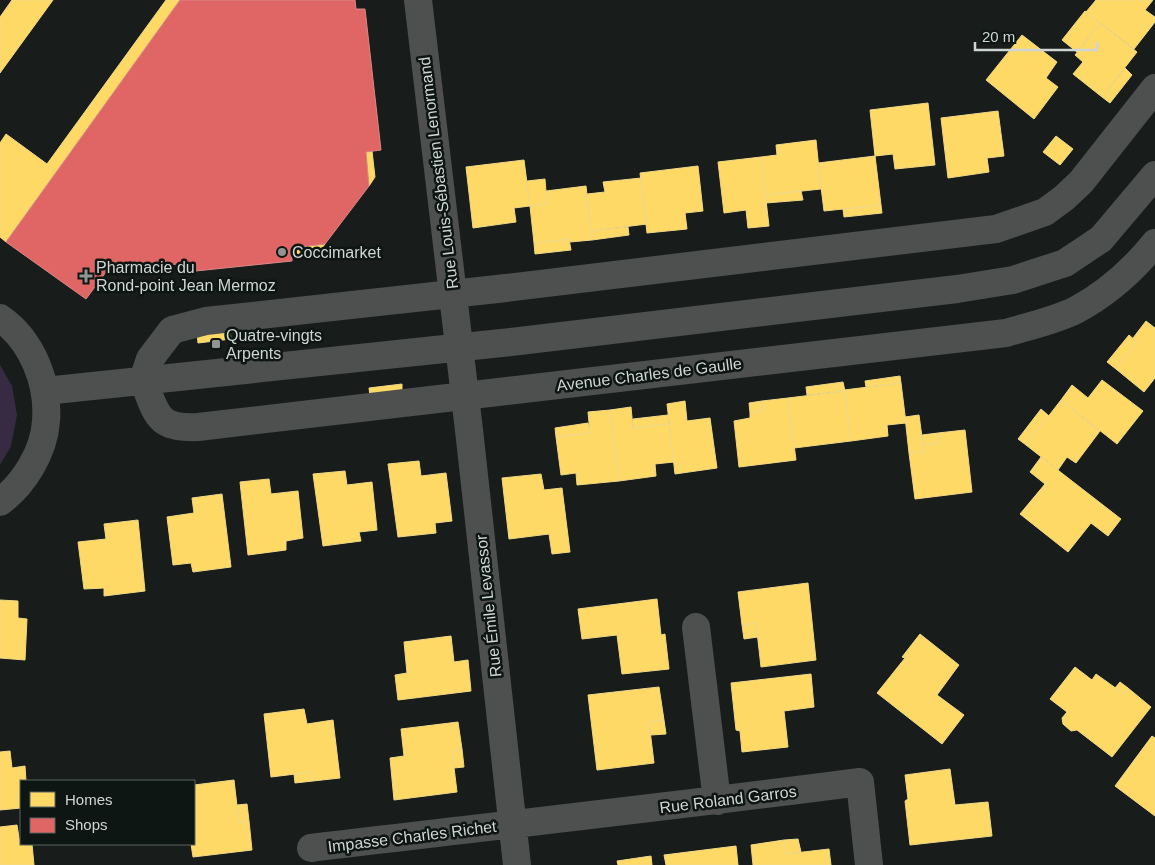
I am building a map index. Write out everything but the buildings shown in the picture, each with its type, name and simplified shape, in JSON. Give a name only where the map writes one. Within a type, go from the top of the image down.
[{"type":"street","name":"Rue Louis-Sébastien Lenormand","points":[[418,0],[452,294],[460,347]]},
{"type":"street","points":[[143,380],[150,359],[172,330],[206,321],[452,294],[996,229],[1044,212],[1064,198],[1081,182],[1155,88]]},
{"type":"street","points":[[45,390],[511,342],[957,289],[1013,280],[1065,263],[1101,239],[1155,175]]},
{"type":"street","name":"Avenue Charles de Gaulle","points":[[143,380],[158,416],[168,425],[183,428],[1006,332],[1037,324],[1076,310],[1112,286],[1146,255],[1155,243]]},
{"type":"street","points":[[0,318],[12,326],[34,356],[45,390],[46,422],[38,452],[23,479],[0,502]]},
{"type":"street","name":"Rue Émile Levassor","points":[[460,347],[517,865]]},
{"type":"street","points":[[696,627],[717,801]]},
{"type":"street","name":"Rue Roland Garros","points":[[512,823],[717,801],[860,782],[870,865]]},
{"type":"street","name":"Impasse Charles Richet","points":[[311,848],[512,823]]},
{"type":"shaded area","points":[[0,365],[12,386],[17,415],[11,446],[0,465]]},
{"type":"place","name":"Coccimarket","points":[[282,252]]},
{"type":"place","name":"Pharmacie du Rond-point Jean Mermoz","points":[[86,276]]},
{"type":"place","name":"Quatre-vingts Arpents","points":[[216,344]]}]
